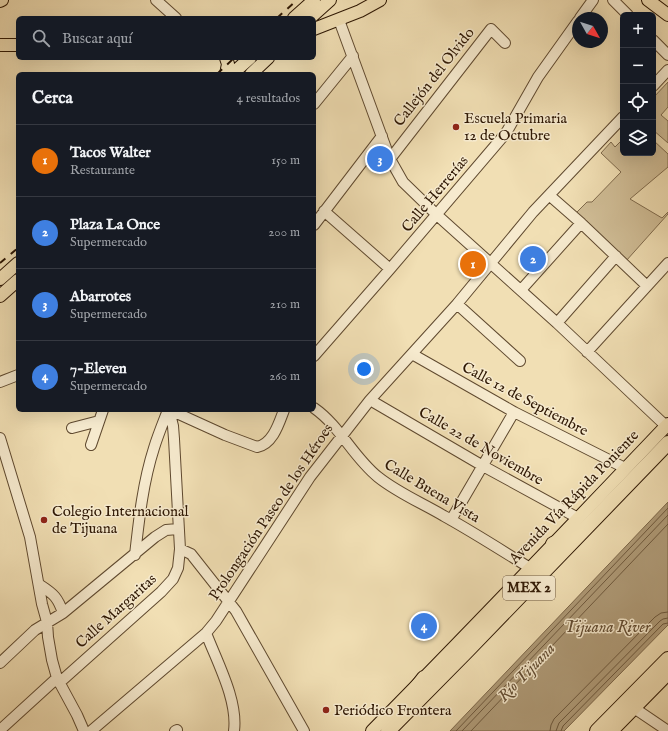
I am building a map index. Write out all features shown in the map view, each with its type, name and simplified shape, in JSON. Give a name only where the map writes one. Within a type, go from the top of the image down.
[{"type":"highway","points":[[658,454],[667,429]]},
{"type":"highway","name":"Avenida Vía Rápida Poniente","points":[[388,731],[668,443]]},
{"type":"highway","points":[[553,544],[562,540],[634,474],[641,471]]},
{"type":"highway","points":[[597,731],[668,659]]},
{"type":"highway","points":[[382,731],[424,678]]},
{"type":"main road","points":[[296,16],[314,0]]},
{"type":"main road","points":[[312,16],[330,0]]},
{"type":"main road","points":[[316,28],[360,11],[380,0]]},
{"type":"main road","points":[[648,0],[668,15]]},
{"type":"main road","points":[[0,45],[16,45]]},
{"type":"main road","points":[[226,72],[228,64],[227,60]]},
{"type":"main road","points":[[234,72],[248,60]]},
{"type":"main road","points":[[253,72],[266,60]]},
{"type":"main road","points":[[0,279],[16,265]]},
{"type":"main road","points":[[0,296],[16,282]]},
{"type":"main road","name":"Avenida Vía Rápida Poniente","points":[[372,731],[625,468],[667,429]]},
{"type":"main road","points":[[612,731],[668,674]]},
{"type":"street","points":[[156,0],[174,16]]},
{"type":"street","points":[[584,12],[593,0]]},
{"type":"street","points":[[613,0],[625,12]]},
{"type":"street","points":[[339,20],[390,159],[403,182],[437,215],[557,323],[667,429]]},
{"type":"street","name":"Calle Herrerías","points":[[316,354],[390,270],[506,133],[538,77],[572,29]]},
{"type":"street","name":"Callejón del Olvido","points":[[390,159],[491,30],[505,42]]},
{"type":"street","points":[[656,43],[668,55]]},
{"type":"street","points":[[316,102],[353,56]]},
{"type":"street","points":[[655,84],[668,70]]},
{"type":"street","name":"Prolongación Paseo de los Héroes","points":[[91,731],[206,633],[216,621],[310,477],[370,400],[457,304],[549,195],[620,120]]},
{"type":"street","points":[[316,222],[382,136]]},
{"type":"street","points":[[549,195],[581,223],[647,286]]},
{"type":"street","points":[[324,211],[390,270]]},
{"type":"street","points":[[521,290],[581,223]]},
{"type":"street","points":[[557,323],[616,256]]},
{"type":"street","points":[[587,352],[668,263]]},
{"type":"street","points":[[457,304],[520,361]]},
{"type":"street","name":"Calle 12 de Septiembre","points":[[412,354],[514,412],[625,468]]},
{"type":"street","points":[[0,382],[16,376]]},
{"type":"street","name":"Calle 22 de Noviembre","points":[[370,400],[483,466],[578,518]]},
{"type":"street","name":"Calle Buena Vista","points":[[316,410],[329,420],[359,458],[377,476],[530,568]]},
{"type":"street","points":[[90,445],[102,412]]},
{"type":"street","points":[[135,555],[139,517],[146,476],[154,448],[168,412]]},
{"type":"street","name":"Calle Margaritas","points":[[0,730],[161,592],[173,579],[178,568],[180,549],[174,439],[170,412]]},
{"type":"street","points":[[173,412],[225,435],[257,447],[262,446],[270,439],[283,412]]},
{"type":"street","points":[[451,520],[514,412]]},
{"type":"street","points":[[72,428],[99,421]]},
{"type":"street","points":[[0,438],[30,537],[40,585],[42,604],[47,622],[50,648],[58,680],[84,731]]},
{"type":"street","points":[[0,663],[35,630],[63,614],[135,555],[155,536],[166,530],[178,529]]},
{"type":"street","points":[[180,549],[191,554],[236,611],[304,731]]},
{"type":"street","points":[[40,585],[54,594],[60,603],[63,614]]},
{"type":"street","points":[[206,633],[227,686],[233,706],[235,724],[234,731]]},
{"type":"street","points":[[634,708],[668,731]]},
{"type":"shaded area","points":[[668,82],[668,107],[661,115],[668,121],[668,143],[656,133],[656,95]]},
{"type":"shaded area","points":[[611,142],[615,147],[620,142],[620,156],[656,156],[656,143],[668,154],[668,167],[630,199],[662,218],[668,212],[668,214],[626,261],[576,213],[587,202],[592,202],[621,172],[601,153]]},
{"type":"water","name":"Tijuana River","points":[[668,502],[668,625],[564,731],[450,731]]},
{"type":"railway","points":[[279,16],[297,0]]},
{"type":"railway","points":[[219,72],[232,60]]},
{"type":"railway","points":[[0,263],[16,250]]},
{"type":"place","name":"Escuela Primaria 12 de Octubre","points":[[456,127]]},
{"type":"place","name":"Abarrotes","points":[[380,159]]},
{"type":"place","name":"Plaza La Once","points":[[533,259]]},
{"type":"place","name":"Tacos Walter","points":[[473,264]]},
{"type":"place","name":"Colegio Internacional de Tijuana","points":[[44,520]]},
{"type":"place","name":"7-Eleven","points":[[424,626]]},
{"type":"place","name":"Periódico Frontera","points":[[326,710]]},
{"type":"water label","name":"Río Tijuana","points":[[527,673]]}]
